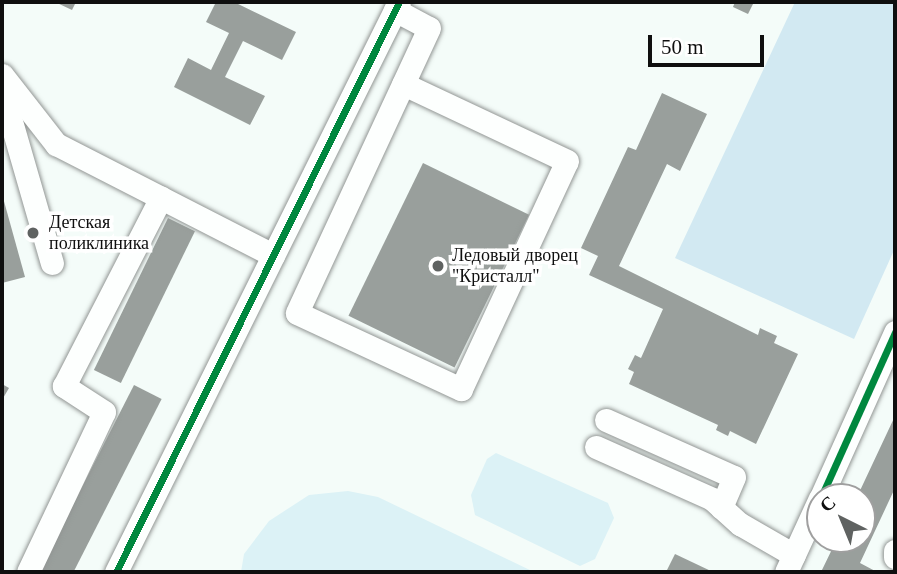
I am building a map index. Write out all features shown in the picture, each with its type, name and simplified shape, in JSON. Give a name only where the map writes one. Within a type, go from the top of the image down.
[{"type":"street","points":[[116,572],[397,6],[429,28],[403,84],[297,313],[461,389],[567,161],[403,84]]},
{"type":"street","points":[[2,75],[56,144],[274,255]]},
{"type":"street","points":[[2,90],[51,263]]},
{"type":"street","points":[[28,572],[104,412],[64,386],[161,198]]},
{"type":"street","points":[[827,483],[895,331]]},
{"type":"street","points":[[606,420],[734,477],[721,507]]},
{"type":"street","points":[[596,447],[712,499],[790,564],[806,529]]},
{"type":"street","points":[[895,551],[895,557]]},
{"type":"shaded area","points":[[795,2],[895,2],[895,248],[854,339],[675,258]]},
{"type":"shaded area","points":[[496,453],[608,503],[614,518],[595,559],[580,566],[475,515],[471,495],[487,459]]},
{"type":"shaded area","points":[[348,491],[378,497],[534,572],[241,572],[244,554],[269,521],[309,495]]},
{"type":"building","points":[[55,2],[76,2],[72,10]]},
{"type":"building","points":[[216,2],[234,2],[296,32],[282,60],[243,41],[225,77],[265,96],[250,125],[174,87],[188,58],[211,70],[229,33],[206,22]]},
{"type":"building","points":[[735,2],[754,2],[748,14],[733,7]]},
{"type":"building","points":[[662,93],[707,114],[680,171],[667,164],[619,266],[758,335],[760,328],[777,336],[774,343],[798,354],[756,444],[730,431],[728,436],[716,430],[718,425],[629,384],[634,372],[628,369],[635,355],[641,358],[663,309],[589,275],[598,256],[581,248],[628,147],[636,150]]},
{"type":"building","name":"Ледовый дворец \"Кристалл\"","points":[[423,163],[529,215],[455,368],[348,316]]},
{"type":"building","points":[[2,194],[25,277],[2,283]]},
{"type":"building","points":[[168,218],[195,231],[121,383],[94,370]]},
{"type":"building","points":[[2,384],[9,388],[2,400]]},
{"type":"building","points":[[134,385],[162,399],[74,572],[40,570]]},
{"type":"building","points":[[895,416],[895,488],[876,529],[876,483],[864,483]]},
{"type":"building","points":[[830,553],[865,553],[860,563],[877,572],[821,572]]},
{"type":"building","points":[[675,554],[713,572],[666,572]]},
{"type":"cycle path","points":[[116,572],[399,2]]},
{"type":"cycle path","points":[[827,483],[895,332]]},
{"type":"place","name":"Детская поликлиника","points":[[33,233]]},
{"type":"place","name":"Ледовый дворец \"Кристалл\"","points":[[438,266]]}]
